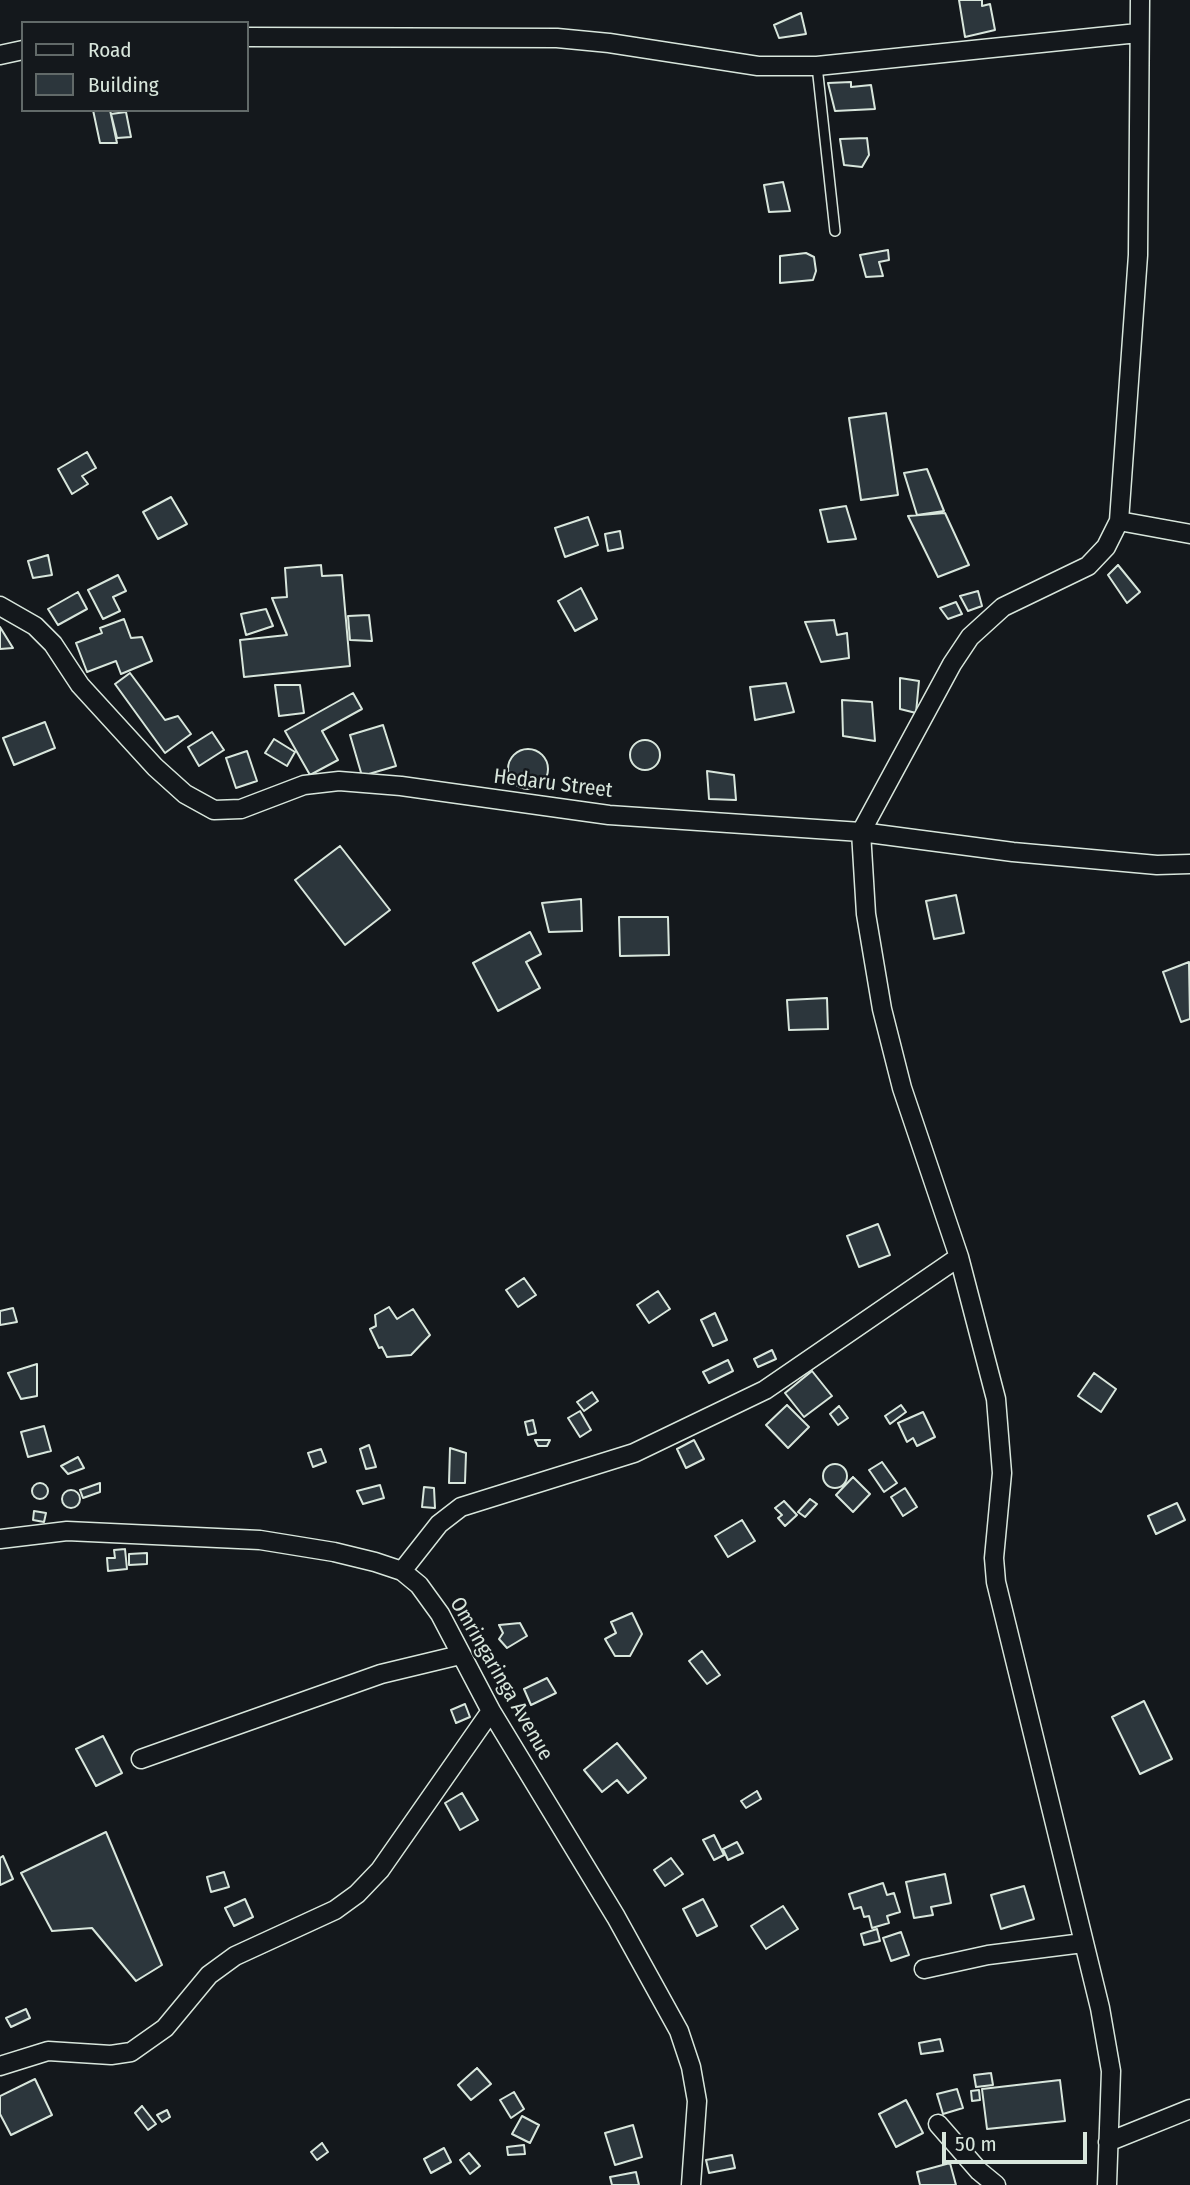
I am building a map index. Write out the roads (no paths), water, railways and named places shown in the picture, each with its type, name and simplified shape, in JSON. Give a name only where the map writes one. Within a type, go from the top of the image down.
[{"type":"street","points":[[1107,2185],[1111,2071],[1100,2008],[996,1581],[994,1558],[1002,1473],[996,1399],[959,1256],[902,1088],[882,1009],[866,914],[861,832],[952,664],[970,637],[1003,607],[1088,566],[1106,547],[1119,521],[1138,255],[1140,0]]},
{"type":"street","points":[[248,37],[557,38],[609,43],[758,66],[817,66],[1139,33]]},
{"type":"street","points":[[0,55],[21,50]]},
{"type":"street","points":[[1119,521],[1190,534]]},
{"type":"street","name":"Hedaru Street","points":[[0,606],[35,626],[52,644],[80,685],[155,767],[185,794],[214,810],[241,809],[304,785],[339,781],[401,786],[609,815],[861,832],[1013,852],[1157,864],[1190,864]]},
{"type":"street","points":[[402,1571],[439,1524],[461,1507],[634,1452],[765,1390],[959,1256]]},
{"type":"street","name":"Omringaringa Avenue","points":[[0,1539],[68,1531],[260,1540],[334,1552],[402,1571],[419,1585],[433,1605],[491,1711],[610,1907],[679,2031],[691,2067],[697,2101],[691,2185]]},
{"type":"street","points":[[141,1759],[381,1674],[460,1654]]},
{"type":"street","points":[[0,2066],[48,2051],[111,2055],[131,2052],[165,2028],[209,1975],[235,1956],[335,1910],[357,1894],[380,1870],[491,1711]]},
{"type":"street","points":[[924,1969],[988,1955],[1083,1943]]},
{"type":"street","points":[[1108,2142],[1190,2109]]},
{"type":"street","points":[[938,2124],[979,2171],[996,2185]]},
{"type":"lane","points":[[817,66],[835,231]]}]
